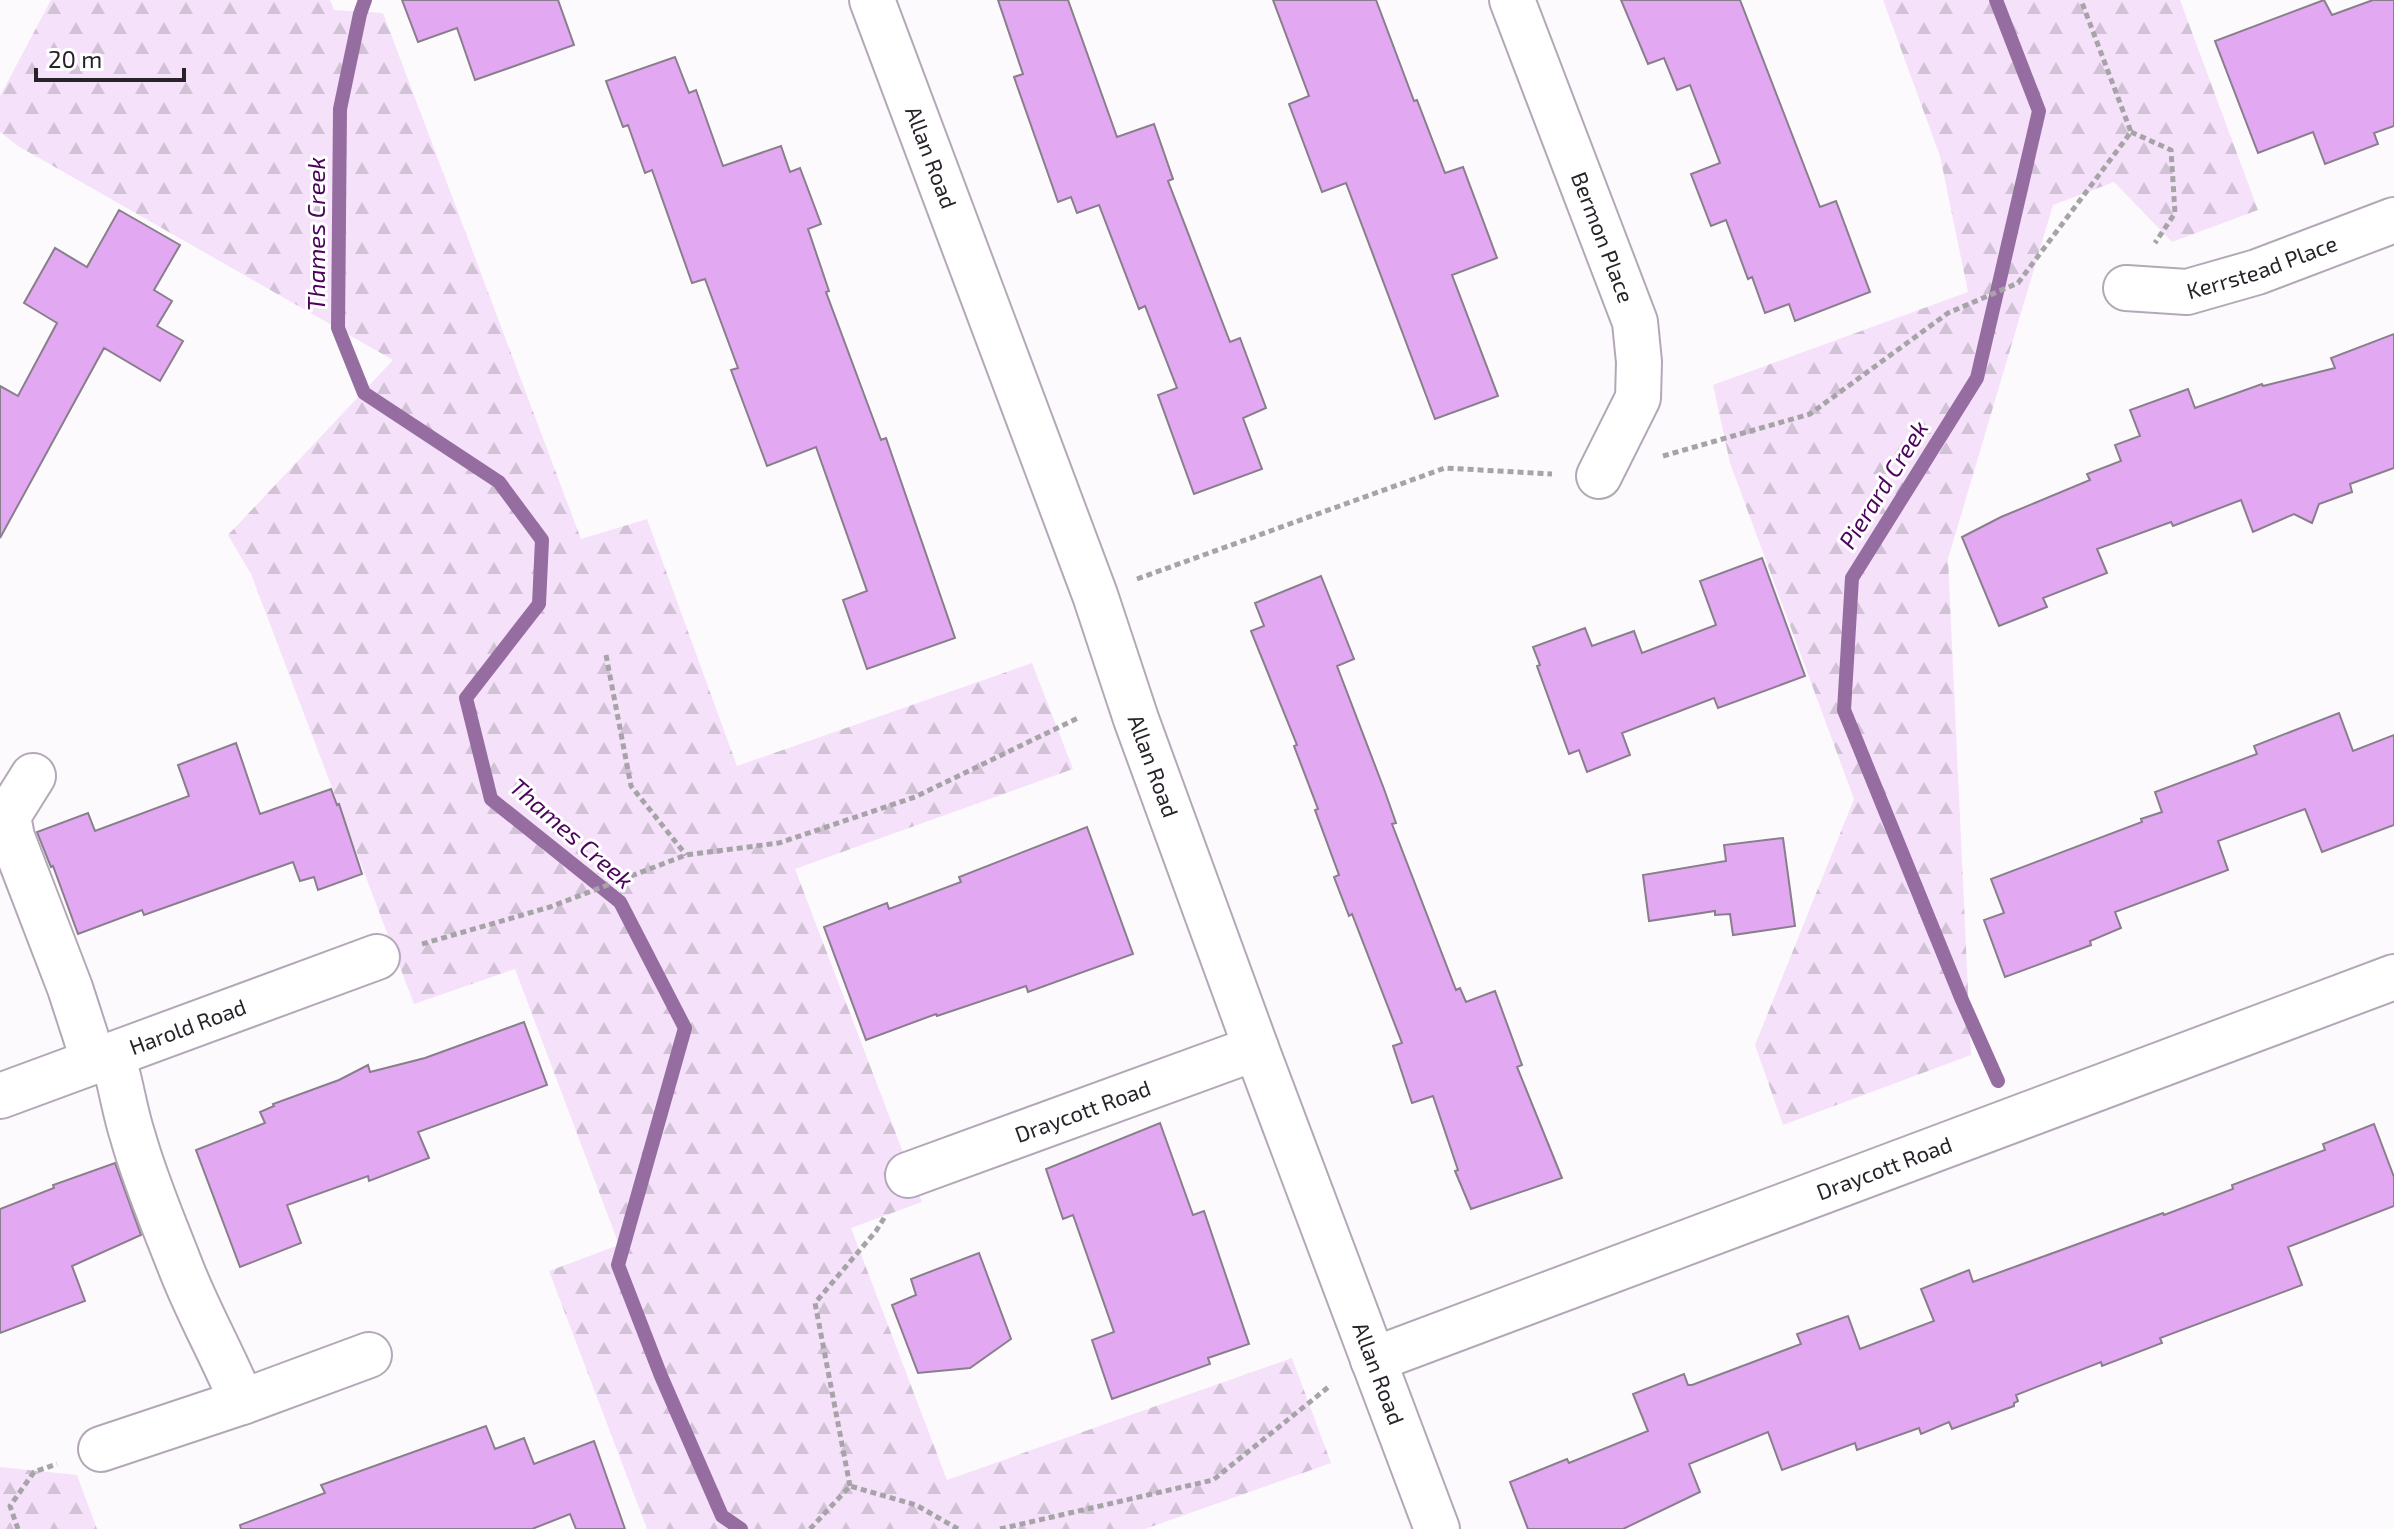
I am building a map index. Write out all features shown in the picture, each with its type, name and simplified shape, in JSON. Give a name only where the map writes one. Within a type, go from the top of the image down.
[{"type":"street","name":"Allan Road","points":[[872,0],[1095,595],[1136,719],[1256,1048],[1437,1529]]},
{"type":"street","name":"Bermon Place","points":[[1512,0],[1635,322],[1639,362],[1638,398],[1599,476]]},
{"type":"street","name":"Kerrstead Place","points":[[2126,288],[2187,292],[2257,272],[2394,220]]},
{"type":"street","points":[[33,776],[8,816],[12,837],[70,988],[103,1058],[122,1084],[132,1136],[179,1263],[194,1302],[242,1402]]},
{"type":"street","name":"Harold Road","points":[[0,1096],[377,957]]},
{"type":"street","name":"Draycott Road","points":[[1373,1360],[2394,977]]},
{"type":"street","name":"Draycott Road","points":[[908,1175],[1256,1048]]},
{"type":"street","points":[[101,1449],[369,1355]]},
{"type":"path","points":[[2081,0],[2131,132],[2171,150],[2175,213],[2126,288]]},
{"type":"path","points":[[1095,595],[1445,468],[1599,476],[1810,414],[1948,313],[2018,283],[2131,132]]},
{"type":"path","points":[[606,655],[631,786],[686,855]]},
{"type":"path","points":[[377,957],[550,907],[686,855],[779,843],[915,797],[1080,717]]},
{"type":"path","points":[[850,1486],[815,1303],[876,1231],[908,1175]]},
{"type":"path","points":[[1000,1529],[1213,1480],[1331,1385]]},
{"type":"path","points":[[18,1529],[10,1506],[34,1472],[101,1449]]},
{"type":"path","points":[[810,1529],[850,1486]]},
{"type":"path","points":[[850,1486],[916,1505],[958,1529]]},
{"type":"green space","points":[[51,0],[330,0],[334,10],[383,13],[581,539],[647,519],[737,766],[1032,663],[1073,769],[795,869],[922,1202],[851,1228],[947,1480],[1292,1358],[1331,1463],[1145,1529],[647,1529],[549,1271],[619,1245],[515,969],[414,1004],[251,574],[228,535],[393,360],[18,146],[0,132],[0,96]]},
{"type":"green space","points":[[1883,0],[2180,0],[2258,210],[2172,242],[2114,182],[2053,205],[1948,559],[1971,1055],[1783,1125],[1755,1045],[1854,799],[1730,463],[1713,385],[1968,292],[1940,156]]},
{"type":"green space","points":[[0,1467],[77,1475],[97,1529],[0,1529]]},
{"type":"building","points":[[402,0],[558,0],[574,45],[475,80],[457,28],[418,42]]},
{"type":"building","points":[[998,0],[1068,0],[1117,137],[1154,124],[1173,179],[1168,181],[1230,342],[1240,338],[1266,408],[1243,418],[1262,469],[1194,494],[1158,395],[1177,388],[1145,306],[1139,309],[1099,205],[1077,213],[1071,197],[1058,202],[1014,77],[1023,74]]},
{"type":"building","points":[[1273,0],[1376,0],[1445,173],[1463,167],[1497,258],[1452,275],[1498,396],[1435,419],[1346,183],[1322,192],[1289,104],[1309,96]]},
{"type":"building","points":[[1621,0],[1740,0],[1820,207],[1836,201],[1870,292],[1795,321],[1789,304],[1765,313],[1752,277],[1748,279],[1726,220],[1711,226],[1691,174],[1720,163],[1690,85],[1677,90],[1664,58],[1648,64]]},
{"type":"building","points":[[2324,0],[2332,15],[2373,0],[2394,0],[2394,126],[2374,133],[2378,144],[2325,164],[2313,132],[2258,153],[2215,41]]},
{"type":"building","points":[[675,57],[689,93],[696,90],[723,166],[781,146],[790,172],[800,168],[821,224],[808,229],[829,291],[826,292],[881,440],[886,438],[955,638],[867,669],[843,600],[867,591],[816,447],[767,466],[731,370],[738,368],[705,279],[692,283],[652,170],[645,173],[628,125],[623,127],[606,81]]},
{"type":"building","points":[[119,210],[180,245],[154,290],[172,301],[157,326],[183,341],[160,381],[104,348],[0,538],[0,386],[18,396],[57,323],[24,303],[55,248],[87,267]]},
{"type":"building","points":[[2394,334],[2394,468],[2350,484],[2352,492],[2319,504],[2312,523],[2294,514],[2253,532],[2241,500],[2173,526],[2171,522],[2097,549],[2107,573],[2043,598],[2047,607],[1999,626],[1962,537],[2001,517],[2090,480],[2087,474],[2121,461],[2115,445],[2140,436],[2130,410],[2188,389],[2195,408],[2262,384],[2335,368],[2331,358]]},
{"type":"building","points":[[1762,558],[1805,676],[1718,708],[1714,698],[1622,733],[1630,755],[1587,772],[1579,750],[1569,754],[1533,647],[1585,628],[1592,646],[1634,631],[1642,653],[1716,625],[1700,581]]},
{"type":"building","points":[[1321,576],[1354,659],[1337,666],[1396,823],[1392,824],[1456,990],[1460,988],[1466,1002],[1495,991],[1522,1065],[1517,1067],[1562,1178],[1471,1209],[1455,1171],[1458,1170],[1433,1096],[1412,1103],[1393,1046],[1402,1043],[1352,914],[1349,916],[1334,877],[1339,875],[1294,746],[1297,745],[1251,631],[1264,626],[1255,603]]},
{"type":"building","points":[[2339,713],[2353,751],[2394,735],[2394,825],[2322,852],[2305,809],[2218,841],[2228,870],[2115,912],[2121,928],[2090,941],[2091,945],[2005,977],[1984,920],[2004,913],[1991,879],[2142,822],[2141,819],[2162,812],[2155,792],[2257,754],[2254,746]]},
{"type":"building","points":[[236,743],[260,814],[331,789],[362,874],[318,890],[314,877],[300,881],[293,862],[144,915],[142,910],[78,934],[37,832],[88,813],[95,831],[189,796],[178,765]]},
{"type":"building","points":[[1087,827],[1133,954],[1028,992],[1026,986],[866,1040],[824,927],[887,903],[889,909],[961,882],[959,877]]},
{"type":"building","points":[[1783,838],[1795,926],[1733,935],[1730,914],[1715,915],[1715,911],[1649,921],[1643,875],[1726,861],[1724,845]]},
{"type":"building","points":[[524,1022],[547,1085],[418,1132],[429,1158],[369,1181],[368,1176],[287,1205],[301,1243],[240,1267],[196,1150],[265,1123],[260,1112],[273,1104],[339,1080],[368,1065],[370,1072],[425,1058]]},
{"type":"building","points":[[1160,1123],[1193,1215],[1204,1211],[1249,1344],[1208,1358],[1210,1364],[1112,1399],[1092,1340],[1114,1332],[1073,1215],[1063,1219],[1046,1169]]},
{"type":"building","points":[[2374,1124],[2394,1177],[2394,1206],[2288,1247],[2302,1285],[2160,1338],[2162,1343],[2102,1366],[2101,1362],[2016,1395],[2018,1401],[2014,1406],[1952,1429],[1949,1422],[1921,1434],[1919,1428],[1857,1450],[1855,1443],[1782,1470],[1768,1432],[1689,1464],[1700,1492],[1623,1529],[1528,1529],[1510,1482],[1567,1459],[1569,1463],[1648,1431],[1633,1394],[1684,1374],[1688,1385],[1692,1385],[1801,1344],[1797,1334],[1848,1316],[1860,1349],[1934,1321],[1921,1289],[1969,1270],[1973,1282],[2164,1215],[2325,1150],[2323,1144]]},
{"type":"building","points":[[115,1163],[141,1235],[72,1266],[85,1301],[0,1333],[0,1209],[54,1188],[53,1185]]},
{"type":"building","points":[[979,1253],[1011,1339],[970,1368],[918,1373],[892,1305],[916,1295],[911,1279]]},
{"type":"building","points":[[486,1426],[495,1449],[524,1438],[534,1464],[594,1441],[625,1529],[576,1529],[570,1514],[532,1529],[241,1529],[240,1525],[325,1493],[321,1485]]},
{"type":"waterway","name":"Thames Creek","points":[[365,0],[340,109],[338,328],[364,393],[499,482],[542,540],[539,604],[466,698],[491,799],[620,902],[685,1028],[618,1265],[661,1376],[722,1516],[741,1529]]},
{"type":"waterway","name":"Pierard Creek","points":[[1996,0],[2039,111],[1977,378],[1852,578],[1844,710],[1998,1081]]}]
